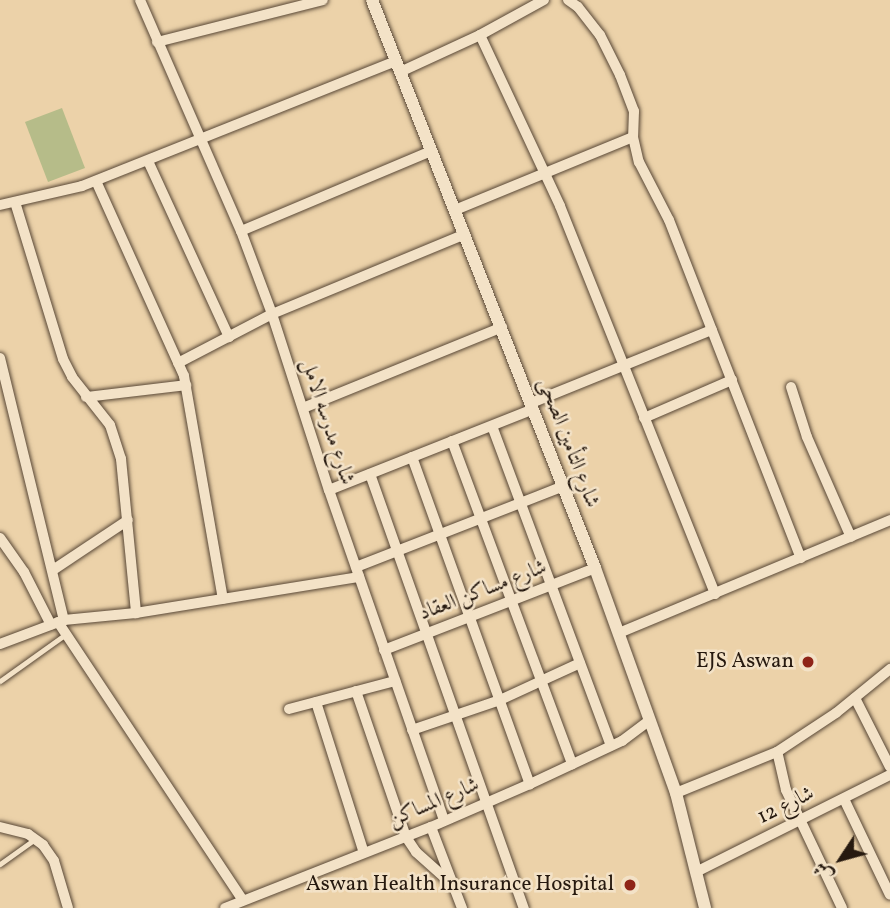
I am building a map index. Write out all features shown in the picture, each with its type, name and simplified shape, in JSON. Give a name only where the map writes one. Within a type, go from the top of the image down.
[{"type":"street","name":"شارع مدرسه الامل","points":[[140,0],[241,231],[272,314],[329,490],[444,821]]},
{"type":"street","points":[[157,42],[323,0]]},
{"type":"street","name":"شارع التأمين الصحى","points":[[372,0],[502,327],[619,633],[676,793],[698,871],[705,908]]},
{"type":"street","points":[[0,205],[96,181],[480,36],[544,0]]},
{"type":"street","points":[[568,0],[578,7],[600,35],[620,75],[634,111],[633,137],[639,162],[669,220],[801,558]]},
{"type":"street","points":[[480,36],[545,172],[715,594]]},
{"type":"street","points":[[455,210],[633,137]]},
{"type":"street","points":[[241,231],[431,151]]},
{"type":"street","points":[[148,161],[229,337]]},
{"type":"street","points":[[96,181],[186,386],[223,599]]},
{"type":"street","points":[[15,202],[63,359],[86,397],[110,425],[121,459],[136,613]]},
{"type":"street","points":[[178,363],[272,314],[465,234]]},
{"type":"street","points":[[303,408],[502,327]]},
{"type":"street","points":[[329,490],[492,426],[622,365],[712,330]]},
{"type":"street","points":[[0,358],[53,570],[58,623]]},
{"type":"street","points":[[644,418],[732,380]]},
{"type":"street","points":[[86,397],[186,386]]},
{"type":"street","points":[[791,387],[807,437],[851,537]]},
{"type":"street","points":[[492,426],[611,746]]},
{"type":"street","points":[[452,441],[572,764]]},
{"type":"street","points":[[412,457],[530,783]]},
{"type":"street","points":[[370,474],[524,908]]},
{"type":"street","points":[[0,645],[58,623],[223,599],[358,572],[398,551],[564,486]]},
{"type":"street","points":[[53,570],[128,520]]},
{"type":"street","points":[[619,633],[890,520]]},
{"type":"street","points":[[0,538],[243,900]]},
{"type":"street","name":"شارع مساكن العقاد","points":[[384,650],[595,568]]},
{"type":"street","points":[[412,730],[500,701],[580,663]]},
{"type":"street","points":[[676,793],[777,752],[855,698],[890,669]]},
{"type":"street","points":[[289,709],[395,681]]},
{"type":"street","points":[[356,691],[406,836],[416,852],[454,886]]},
{"type":"street","points":[[855,698],[890,767]]},
{"type":"street","points":[[316,702],[364,853]]},
{"type":"street","name":"شارع المساكن","points":[[225,908],[431,827],[611,746],[650,720]]},
{"type":"street","points":[[777,752],[786,790],[842,908]]},
{"type":"street","name":"شارع 12","points":[[698,871],[890,775]]},
{"type":"street","points":[[844,799],[890,895]]},
{"type":"street","points":[[0,827],[20,831],[36,839],[54,861],[68,908]]},
{"type":"street","points":[[431,827],[462,908]]},
{"type":"lane","points":[[0,681],[66,634]]},
{"type":"lane","points":[[0,864],[36,839]]},
{"type":"green space","points":[[62,108],[85,168],[48,182],[25,122]]},
{"type":"place","name":"EJS Aswan","points":[[808,662]]},
{"type":"place","name":"Aswan Health Insurance Hospital","points":[[630,885]]}]
